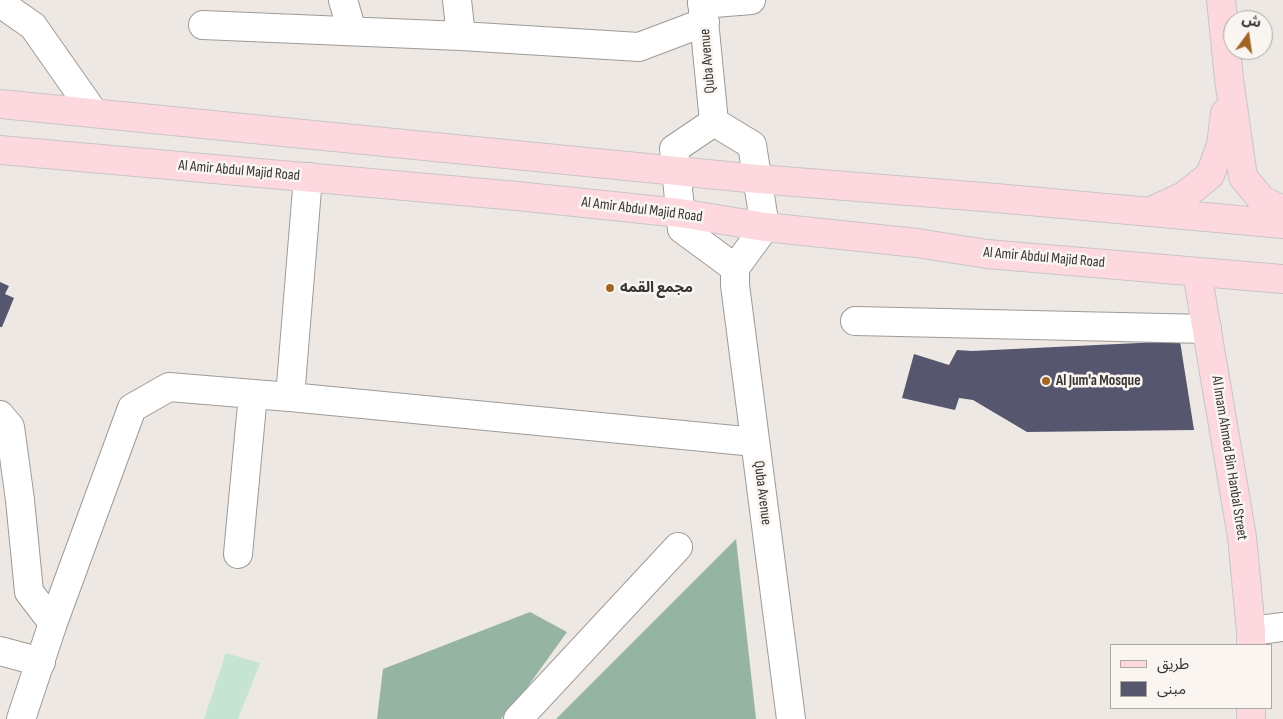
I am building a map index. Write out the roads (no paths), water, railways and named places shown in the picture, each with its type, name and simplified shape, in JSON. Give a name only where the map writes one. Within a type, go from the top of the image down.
[{"type":"main road","points":[[1221,0],[1229,79],[1243,177],[1262,200],[1283,210]]},
{"type":"main road","points":[[1150,212],[1184,196],[1210,175],[1221,145],[1229,79]]},
{"type":"main road","points":[[0,104],[758,179],[988,197],[1283,224]]},
{"type":"main road","points":[[191,167],[196,123]]},
{"type":"main road","name":"Al Amir Abdul Majid Road","points":[[0,150],[517,196],[680,213],[765,227],[917,243],[987,254],[1283,279]]},
{"type":"main road","name":"Al Imam Ahmed Bin Hanbal Street","points":[[1197,272],[1242,537],[1251,638]]},
{"type":"street","points":[[342,0],[352,31]]},
{"type":"street","points":[[457,0],[461,36]]},
{"type":"street","points":[[203,25],[461,36],[639,47],[703,9],[751,0]]},
{"type":"street","points":[[0,3],[33,26],[94,113]]},
{"type":"street","name":"Quba Avenue","points":[[703,9],[714,122]]},
{"type":"street","points":[[714,122],[752,145],[765,227],[735,268],[682,229],[674,149],[714,122]]},
{"type":"street","points":[[290,397],[308,177]]},
{"type":"street","name":"Quba Avenue","points":[[735,268],[735,285],[791,719]]},
{"type":"street","points":[[855,321],[1207,329]]},
{"type":"street","points":[[21,719],[53,623],[132,408],[169,387],[755,442]]},
{"type":"street","points":[[238,554],[253,394]]},
{"type":"street","points":[[0,415],[10,427],[20,500],[29,592],[53,623]]},
{"type":"street","points":[[518,719],[678,547]]},
{"type":"street","points":[[1251,638],[1283,627]]},
{"type":"street","points":[[0,651],[41,662]]},
{"type":"place","name":"مجمع القمه","points":[[610,288]]},
{"type":"place","name":"Al Jum'a Mosque","points":[[1046,381]]}]
